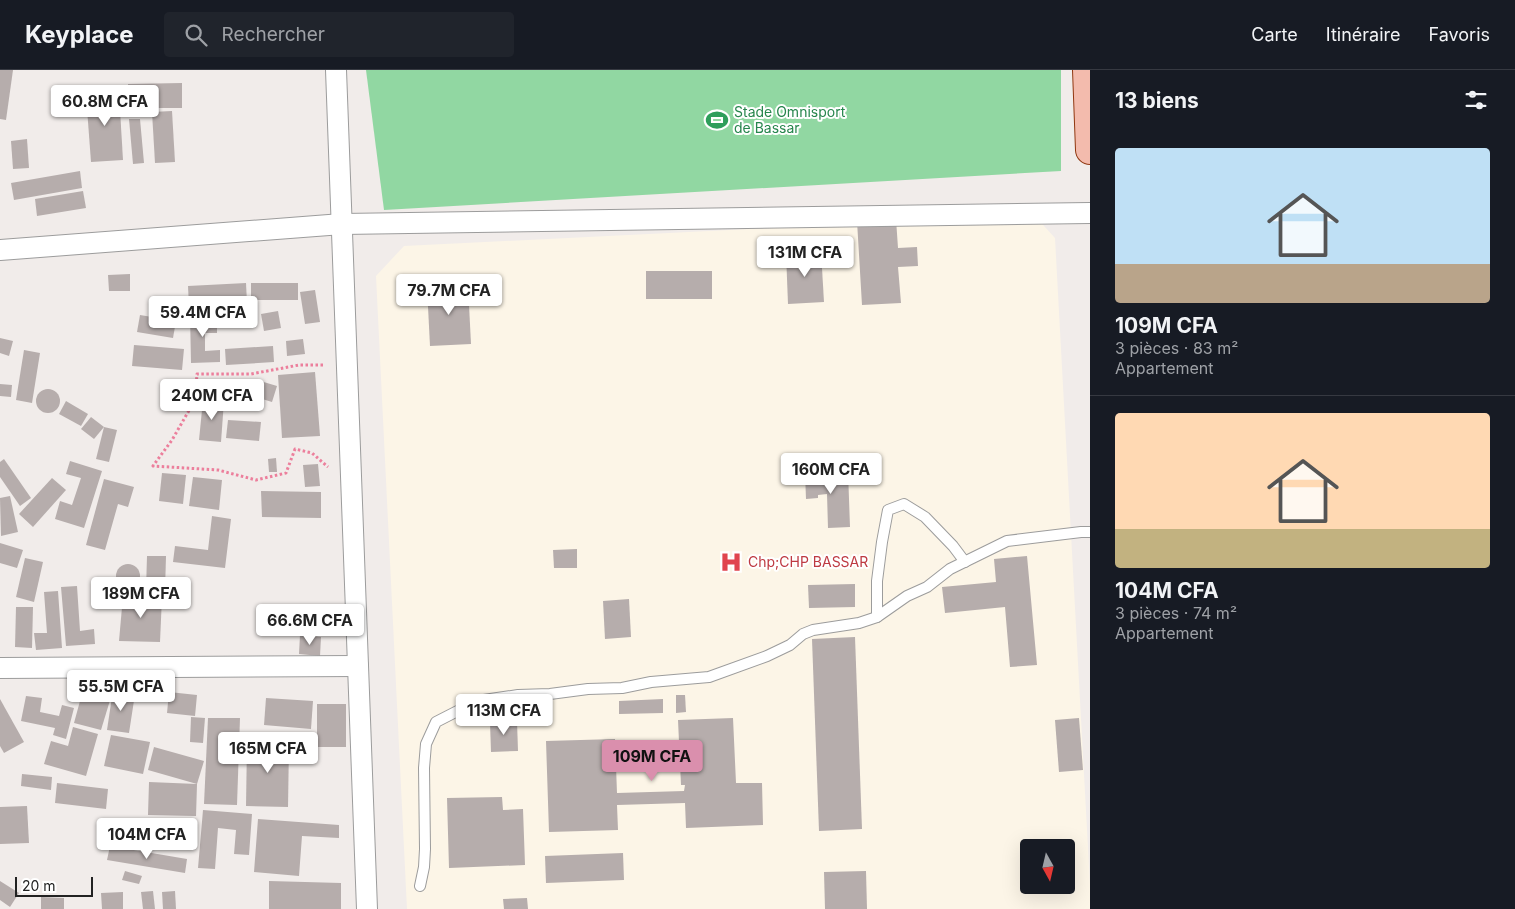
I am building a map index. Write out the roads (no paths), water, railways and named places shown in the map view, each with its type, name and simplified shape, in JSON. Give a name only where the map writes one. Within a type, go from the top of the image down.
[{"type":"main road","points":[[1087,70],[1090,150]]},
{"type":"street","points":[[336,70],[367,909]]},
{"type":"street","points":[[0,250],[342,224],[1090,212]]},
{"type":"street","points":[[0,668],[358,666]]},
{"type":"lane","points":[[877,617],[877,581],[888,510],[904,504],[926,517],[965,562]]},
{"type":"lane","points":[[420,886],[425,858],[424,768],[426,744],[436,722],[477,701],[518,695],[622,688],[651,682],[709,677],[767,656],[790,645],[803,634],[813,630],[859,623],[877,617],[907,596],[927,587],[950,569],[1007,541],[1090,532]]},
{"type":"place","name":"Stade Omnisport de Bassar","points":[[717,120]]},
{"type":"place","name":"Chp;CHP BASSAR","points":[[731,562]]}]
